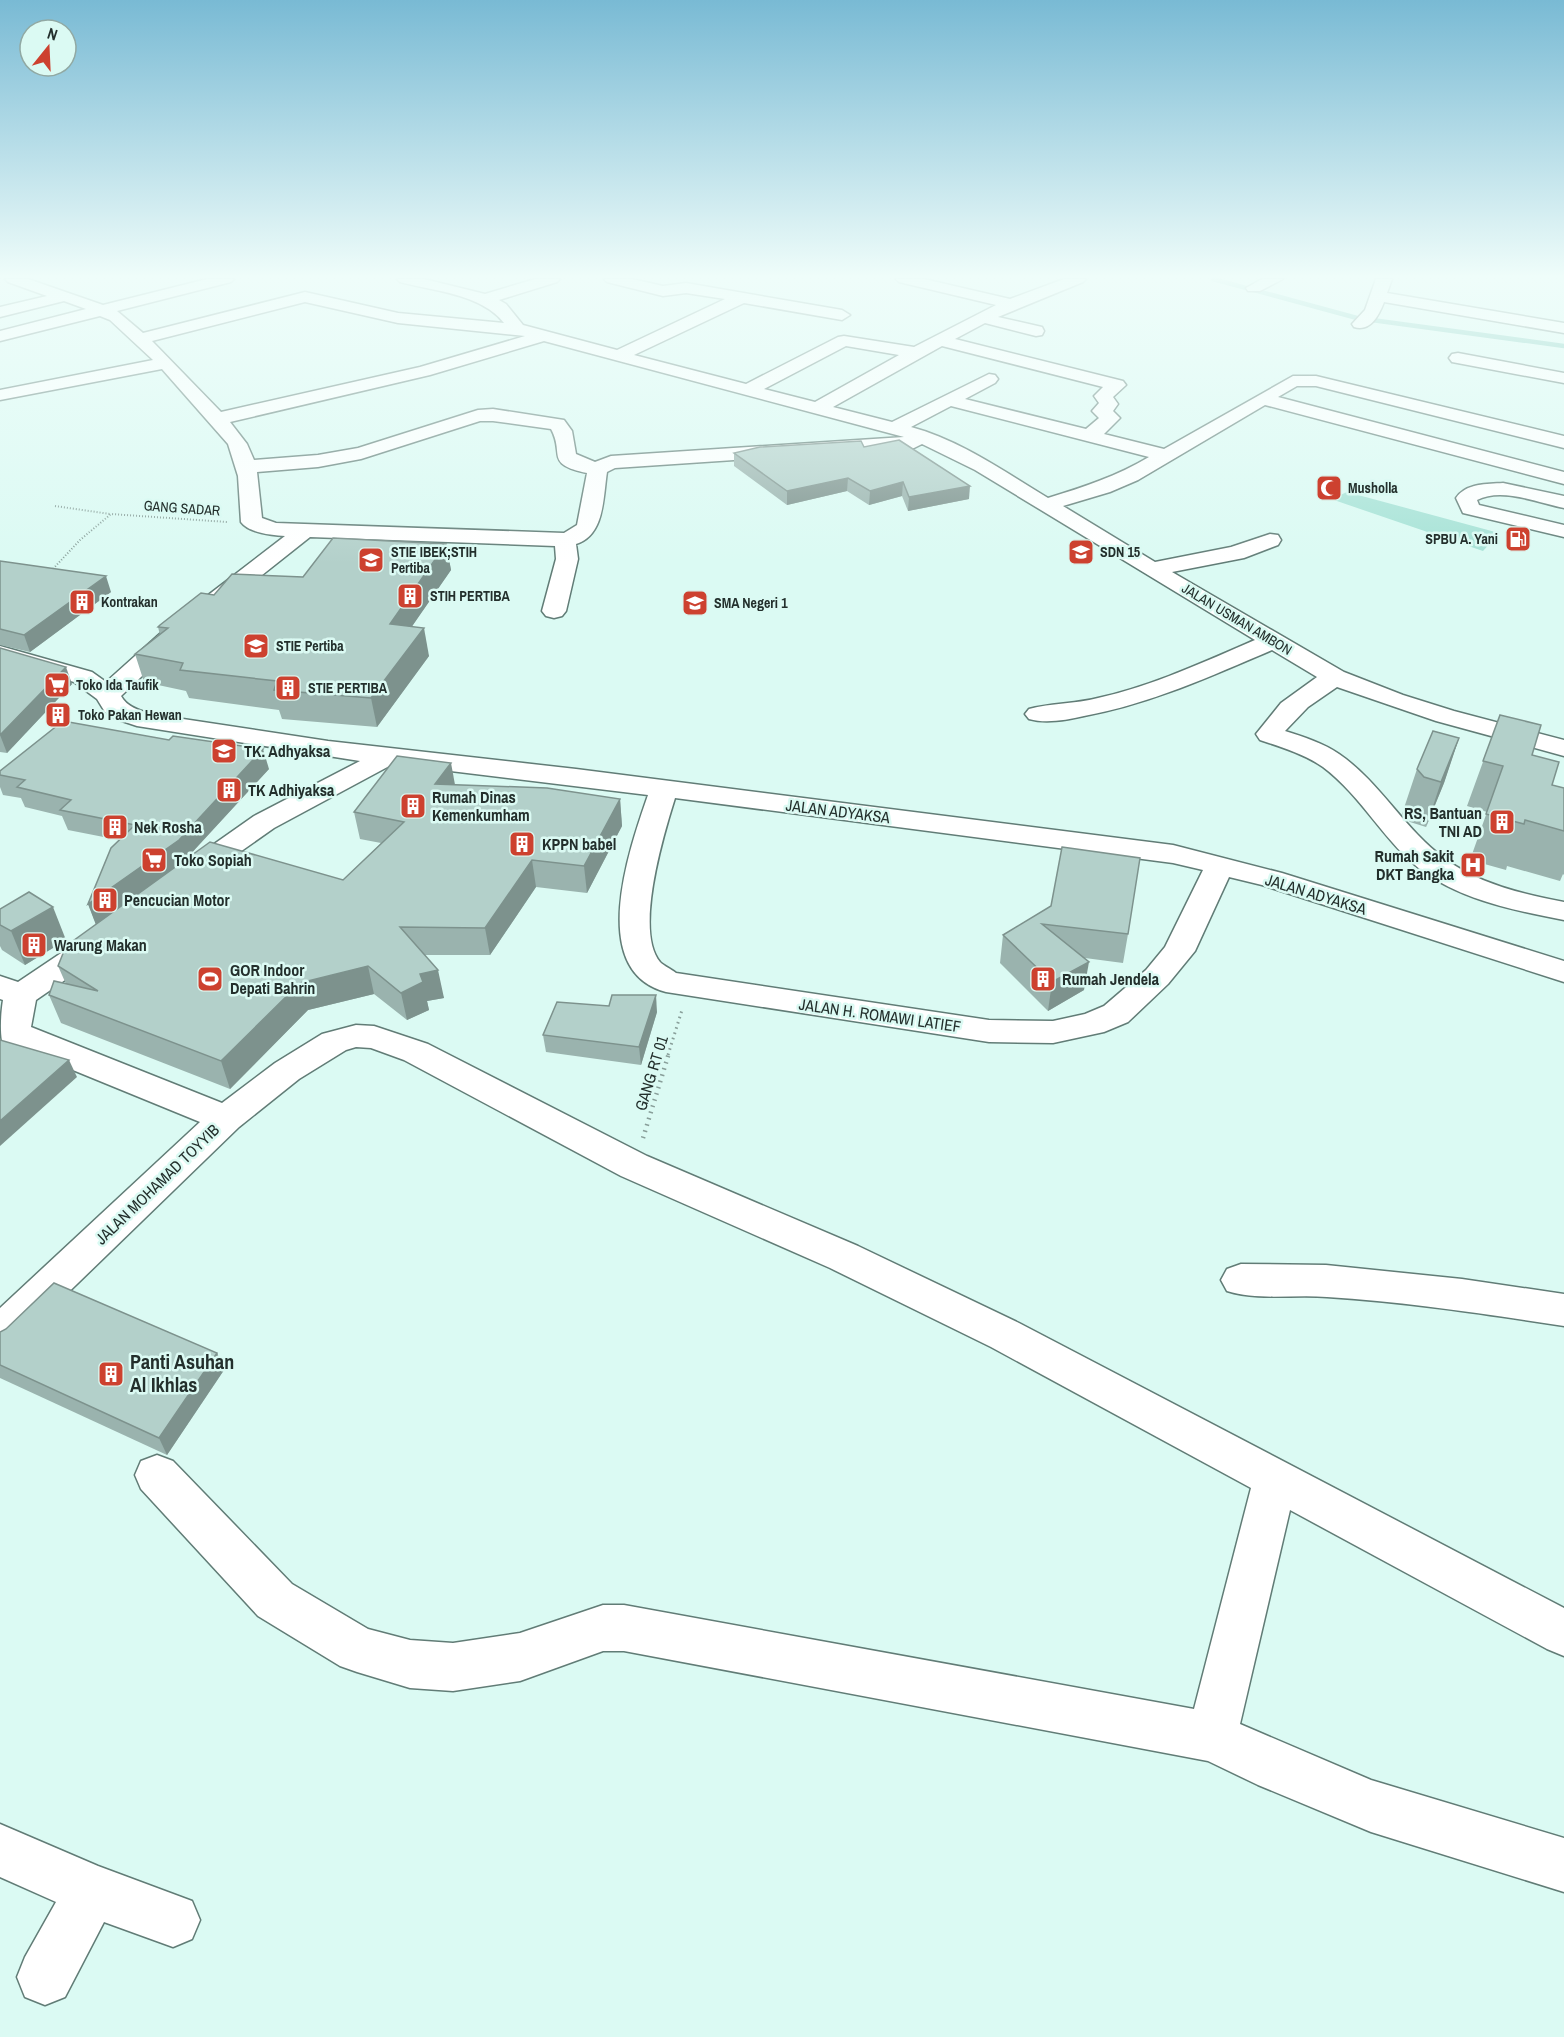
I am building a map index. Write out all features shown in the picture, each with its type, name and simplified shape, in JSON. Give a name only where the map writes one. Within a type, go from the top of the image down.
[{"type":"street","points":[[0,395],[110,374]]},
{"type":"street","points":[[176,374],[238,444],[246,467],[252,522],[295,531],[364,531],[565,540],[575,537],[586,528],[598,469],[577,465],[566,457],[563,452],[563,435],[556,424],[486,415],[465,419],[360,453],[318,460],[246,467]]},
{"type":"street","points":[[217,419],[411,374]]},
{"type":"street","name":"JALAN USMAN AMBON","points":[[687,374],[895,428],[931,441],[982,466],[1151,569],[1335,676],[1394,700],[1444,716],[1564,748]]},
{"type":"street","points":[[748,390],[779,374]]},
{"type":"street","points":[[817,408],[877,374]]},
{"type":"street","points":[[1074,374],[1117,385],[1103,396],[1108,404],[1101,411],[1111,418],[1090,436]]},
{"type":"street","points":[[1543,374],[1564,378]]},
{"type":"street","points":[[6,377],[19,392]]},
{"type":"street","points":[[895,428],[989,380]]},
{"type":"street","points":[[1045,505],[1131,476],[1293,381],[1309,380],[1564,442]]},
{"type":"street","points":[[1263,399],[1564,478]]},
{"type":"street","points":[[948,400],[1165,455]]},
{"type":"street","name":"JALAN USMAN AMBON","points":[[598,469],[611,462],[624,460],[931,441]]},
{"type":"street","points":[[1564,502],[1503,489],[1481,490],[1466,498],[1470,509],[1564,531]]},
{"type":"street","points":[[108,695],[134,668],[295,531]]},
{"type":"street","points":[[554,611],[567,559],[565,540]]},
{"type":"street","points":[[1151,569],[1236,553],[1270,540]]},
{"type":"street","points":[[1038,714],[1067,713],[1119,699],[1204,670],[1273,641]]},
{"type":"street","name":"JALAN ADYAKSA","points":[[0,653],[74,672],[93,682],[108,695],[114,707],[125,714],[146,721],[387,757],[525,771],[1110,844],[1173,854],[1283,883],[1564,972]]},
{"type":"street","points":[[1335,676],[1300,699],[1279,718],[1269,734],[1300,744],[1339,767],[1390,823],[1435,866],[1460,880],[1495,893],[1564,911]]},
{"type":"street","points":[[172,888],[216,854],[264,822],[387,757]]},
{"type":"street","name":"JALAN H. ROMAWI LATIEF","points":[[663,789],[639,878],[634,923],[639,950],[648,967],[666,982],[989,1031],[1053,1032],[1092,1024],[1116,1014],[1145,989],[1179,951],[1220,866]]},
{"type":"street","points":[[10,991],[45,980],[118,928]]},
{"type":"street","name":"JALAN MOHAMAD TOYYIB","points":[[0,1333],[226,1118],[14,1033],[14,1021],[19,1011],[10,991]]},
{"type":"street","points":[[226,1118],[286,1071],[334,1042],[356,1036],[374,1037],[416,1052],[634,1166],[844,1257],[1005,1335],[1564,1633]]},
{"type":"street","points":[[1241,1280],[1326,1281],[1462,1295],[1564,1310]]},
{"type":"street","points":[[157,1475],[275,1600],[357,1649],[389,1659],[410,1664],[453,1667],[501,1661],[520,1657],[603,1628],[624,1628],[1212,1737],[1276,1767],[1371,1806],[1564,1865]]},
{"type":"street","points":[[1212,1737],[1275,1480]]},
{"type":"street","points":[[0,1850],[92,1891],[173,1920]]},
{"type":"street","points":[[45,1977],[92,1891]]},
{"type":"path","name":"GANG SADAR","points":[[55,506],[111,514],[252,522]]},
{"type":"path","points":[[47,573],[53,570],[80,540],[111,514]]},
{"type":"path","name":"GANG RT 01","points":[[634,1166],[689,987]]},
{"type":"green space","points":[[1347,492],[1499,533],[1483,551],[1331,499]]},
{"type":"building","points":[[899,440],[970,486],[909,497],[903,482],[870,491],[848,478],[787,491],[734,453],[760,447],[861,441],[864,447]]},
{"type":"building","points":[[333,538],[446,544],[390,624],[424,628],[371,698],[274,690],[277,681],[180,670],[183,663],[135,654],[168,628],[158,627],[160,625],[201,593],[214,595],[232,574],[303,577]]},
{"type":"building","points":[[0,561],[106,576],[24,635],[0,629]]},
{"type":"building","points":[[0,648],[66,667],[0,735]]},
{"type":"building","points":[[1500,715],[1541,725],[1532,755],[1559,762],[1552,785],[1564,788],[1564,831],[1525,820],[1524,824],[1486,814],[1503,766],[1483,761]]},
{"type":"building","points":[[63,721],[169,740],[173,736],[263,749],[179,840],[88,904],[111,848],[135,825],[60,810],[71,800],[17,787],[25,780],[0,775],[0,771]]},
{"type":"building","points":[[1433,731],[1459,738],[1441,782],[1424,777],[1417,769]]},
{"type":"building","points":[[397,756],[451,763],[435,784],[547,788],[620,799],[584,866],[532,860],[485,928],[400,927],[438,970],[420,974],[423,982],[401,993],[368,966],[300,983],[221,1061],[49,995],[54,981],[98,991],[58,966],[66,946],[210,842],[343,880],[404,822],[354,812]]},
{"type":"building","points":[[1062,847],[1140,858],[1128,934],[1042,924],[1089,962],[1052,982],[1003,935],[1051,906]]},
{"type":"building","points":[[29,892],[53,907],[11,931],[0,925],[0,909]]},
{"type":"building","points":[[612,995],[656,995],[639,1047],[543,1035],[557,1002],[609,1006]]},
{"type":"building","points":[[0,1040],[69,1060],[0,1121]]},
{"type":"building","name":"Panti Asuhan Al Ikhlas","points":[[54,1283],[217,1353],[159,1438],[0,1365],[0,1332],[6,1329]]},
{"type":"place","name":"Musholla","points":[[1329,488]]},
{"type":"place","name":"SPBU A. Yani","points":[[1518,539]]},
{"type":"place","name":"SDN 15","points":[[1081,552]]},
{"type":"place","name":"STIE IBEK;STIH Pertiba","points":[[371,560]]},
{"type":"place","name":"STIH PERTIBA","points":[[410,596]]},
{"type":"place","name":"Kontrakan","points":[[82,602]]},
{"type":"place","name":"SMA Negeri 1","points":[[695,603]]},
{"type":"place","name":"STIE Pertiba","points":[[256,646]]},
{"type":"place","name":"Toko Ida Taufik","points":[[57,685]]},
{"type":"place","name":"STIE PERTIBA","points":[[288,688]]},
{"type":"place","name":"Toko Pakan Hewan","points":[[58,715]]},
{"type":"place","name":"TK. Adhyaksa","points":[[224,751]]},
{"type":"place","name":"TK Adhiyaksa","points":[[229,790]]},
{"type":"place","name":"Rumah Dinas Kemenkumham","points":[[413,806]]},
{"type":"place","name":"RS, Bantuan TNI AD","points":[[1502,822]]},
{"type":"place","name":"Nek Rosha","points":[[115,827]]},
{"type":"place","name":"KPPN babel","points":[[522,844]]},
{"type":"place","name":"Toko Sopiah","points":[[154,860]]},
{"type":"place","name":"Rumah Sakit DKT Bangka","points":[[1473,865]]},
{"type":"place","name":"Pencucian Motor","points":[[105,900]]},
{"type":"place","name":"Warung Makan","points":[[34,945]]},
{"type":"place","name":"GOR Indoor Depati Bahrin","points":[[210,979]]},
{"type":"place","name":"Rumah Jendela","points":[[1043,979]]},
{"type":"place","name":"Panti Asuhan Al Ikhlas","points":[[111,1374]]}]
